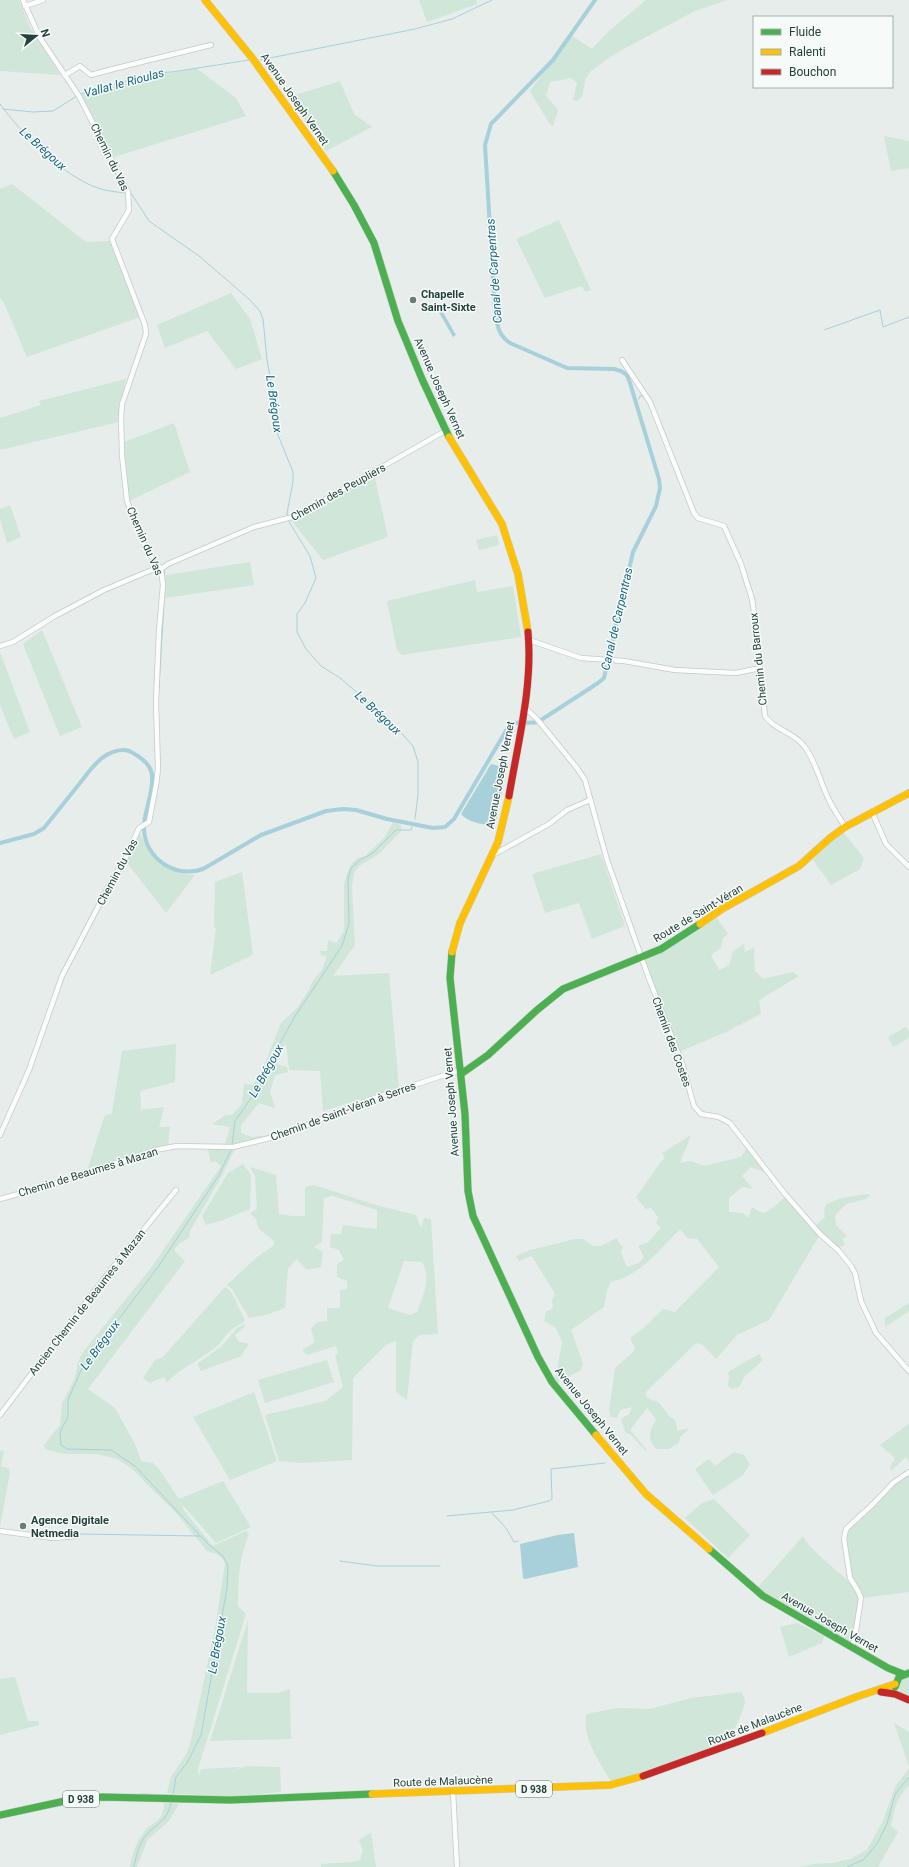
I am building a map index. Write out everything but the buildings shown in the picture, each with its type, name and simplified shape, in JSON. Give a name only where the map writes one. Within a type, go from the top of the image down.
[{"type":"street","name":"Chemin du Vas","points":[[0,1135],[30,1070],[62,976],[126,857],[139,828],[149,822],[158,769],[156,702],[159,631],[163,585],[160,568],[147,551],[127,501],[122,455],[122,404],[146,334],[145,326],[112,239],[114,233],[128,214],[130,205],[128,193],[90,115],[66,75],[40,38],[23,0]]},
{"type":"street","points":[[25,6],[43,0]]},
{"type":"street","name":"Avenue Joseph Vernet","points":[[205,0],[240,42],[311,140],[369,232],[399,321],[445,431],[498,514],[520,584],[529,640],[528,669],[524,707],[504,820],[493,855],[459,924],[451,951],[450,978],[465,1114],[466,1183],[473,1216],[538,1357],[552,1382],[626,1471],[656,1504],[763,1596],[888,1668],[906,1673]]},
{"type":"street","points":[[66,75],[80,66],[91,75],[147,59],[158,59],[211,44]]},
{"type":"street","name":"Chemin du Barroux","points":[[622,360],[650,402],[694,513],[698,518],[724,526],[732,541],[752,599],[765,716],[768,720],[804,745],[817,770],[829,800],[845,826]]},
{"type":"street","name":"Chemin des Peupliers","points":[[0,646],[13,642],[55,616],[80,603],[168,564],[254,527],[288,519],[445,431]]},
{"type":"street","points":[[529,640],[571,656],[651,665],[674,670],[736,672],[760,668]]},
{"type":"street","name":"Chemin des Costes","points":[[524,707],[538,721],[582,775],[607,860],[641,957],[682,1063],[693,1102],[697,1110],[701,1114],[719,1118],[730,1123],[785,1194],[820,1234],[839,1251],[851,1266],[861,1301],[876,1333],[909,1371]]},
{"type":"street","name":"Route de Saint-Véran","points":[[460,1070],[479,1061],[511,1037],[551,998],[563,989],[661,949],[722,909],[799,866],[845,826],[909,793]]},
{"type":"street","points":[[493,855],[550,824],[567,810],[590,800]]},
{"type":"street","points":[[872,812],[886,844],[909,867]]},
{"type":"street","name":"Chemin de Saint-Véran à Serres","points":[[177,1146],[230,1147],[290,1132],[366,1101],[460,1070]]},
{"type":"street","name":"Chemin de Beaumes à Mazan","points":[[0,1199],[62,1182],[155,1150],[177,1146]]},
{"type":"street","name":"Ancien Chemin de Beaumes à Mazan","points":[[0,1416],[110,1271],[176,1190]]},
{"type":"street","points":[[852,1647],[861,1598],[850,1578],[844,1539],[846,1529],[893,1483],[909,1472]]},
{"type":"street","points":[[0,1531],[53,1538],[76,1536]]},
{"type":"street","points":[[888,1668],[896,1682],[898,1695]]},
{"type":"street","name":"D 938","points":[[873,1692],[896,1682],[906,1673]]},
{"type":"street","name":"D 938","points":[[873,1692],[886,1692],[898,1695],[908,1701]]},
{"type":"street","name":"Route de Malaucène","points":[[0,1815],[48,1804],[84,1799],[120,1797],[253,1800],[616,1784],[730,1746],[856,1697],[873,1692]]},
{"type":"street","points":[[453,1792],[457,1867]]},
{"type":"green space","points":[[0,0],[19,0],[30,27],[60,75],[0,71]]},
{"type":"green space","points":[[419,0],[476,0],[477,4],[427,22]]},
{"type":"green space","points":[[646,0],[727,0],[695,11],[616,53],[591,71],[586,78],[582,97],[576,101],[573,100],[577,83],[571,78],[550,82],[546,96],[558,110],[553,126],[549,123],[530,91],[571,35],[592,49],[609,31]]},
{"type":"green space","points":[[196,68],[236,98],[246,116],[114,157],[81,94],[153,74],[173,73]]},
{"type":"green space","points":[[340,81],[354,114],[372,127],[326,151],[289,97]]},
{"type":"green space","points":[[884,136],[909,141],[909,168],[891,171]]},
{"type":"green space","points":[[12,184],[86,242],[110,241],[140,317],[27,357],[5,305],[0,297],[0,189]]},
{"type":"green space","points":[[559,220],[591,290],[586,292],[581,286],[545,298],[516,239]]},
{"type":"green space","points":[[231,293],[250,319],[262,359],[236,369],[207,331],[165,348],[157,325]]},
{"type":"green space","points":[[126,379],[120,408],[119,422],[0,450],[0,418],[41,405],[39,401]]},
{"type":"green space","points":[[174,423],[190,472],[129,501],[124,442]]},
{"type":"green space","points":[[374,474],[388,537],[323,560],[291,520]]},
{"type":"green space","points":[[10,505],[21,537],[7,543],[0,519],[0,509]]},
{"type":"green space","points":[[497,535],[499,545],[479,550],[476,540]]},
{"type":"green space","points":[[250,562],[254,585],[165,598],[166,575]]},
{"type":"green space","points":[[475,580],[477,592],[513,586],[521,637],[402,655],[397,650],[387,601]]},
{"type":"green space","points":[[42,630],[82,727],[60,736],[23,644]]},
{"type":"green space","points":[[0,652],[30,732],[14,739],[0,705]]},
{"type":"green space","points":[[393,822],[401,825],[401,831],[379,854],[359,866],[354,873],[352,886],[355,945],[333,976],[389,973],[399,1088],[323,1111],[320,1071],[289,1070],[286,1043],[279,1055],[277,1064],[287,1067],[288,1072],[275,1075],[270,1092],[275,1108],[259,1103],[241,1125],[241,1133],[251,1137],[268,1135],[270,1137],[237,1145],[219,1181],[190,1231],[189,1238],[180,1243],[174,1250],[185,1261],[88,1389],[115,1408],[136,1446],[141,1461],[153,1463],[159,1469],[179,1499],[223,1481],[251,1527],[216,1543],[180,1502],[185,1512],[213,1546],[246,1531],[249,1534],[241,1560],[238,1587],[238,1606],[246,1614],[198,1769],[199,1776],[201,1769],[241,1767],[232,1772],[246,1766],[280,1767],[281,1792],[229,1797],[167,1793],[171,1777],[187,1753],[191,1740],[215,1629],[225,1563],[222,1558],[216,1554],[207,1551],[176,1513],[131,1468],[117,1459],[97,1454],[65,1454],[45,1449],[44,1445],[60,1425],[62,1403],[75,1378],[78,1362],[83,1352],[151,1268],[221,1166],[215,1161],[211,1163],[208,1150],[214,1145],[225,1144],[230,1127],[212,1124],[226,1115],[232,1115],[242,1104],[244,1084],[253,1085],[263,1068],[281,1023],[297,1008],[312,982],[322,970],[327,956],[321,955],[320,951],[327,951],[328,940],[336,943],[344,931],[344,885],[347,873],[352,863],[358,858],[365,856],[385,837]]},
{"type":"green space","points":[[139,832],[149,850],[160,863],[175,871],[195,875],[166,913],[125,860]]},
{"type":"green space","points":[[843,832],[864,858],[860,869],[831,885],[813,860]]},
{"type":"green space","points":[[601,854],[625,926],[592,939],[579,903],[545,913],[532,874]]},
{"type":"green space","points":[[242,872],[253,955],[210,975],[216,928],[214,927],[215,882]]},
{"type":"green space","points":[[716,917],[728,934],[723,938],[721,948],[711,955],[719,970],[729,965],[733,951],[744,944],[745,957],[745,952],[754,948],[755,971],[763,979],[792,972],[799,976],[759,1000],[761,1014],[726,1032],[679,1052],[644,959],[676,943]]},
{"type":"green space","points":[[906,1027],[909,1032],[909,1038],[893,1047],[888,1037]]},
{"type":"green space","points":[[176,1044],[175,1082],[140,1091],[141,1110],[164,1107],[159,1127],[170,1127],[168,1145],[156,1147],[87,1171],[103,1120],[105,1116],[112,1113],[122,1051]]},
{"type":"green space","points":[[691,1135],[680,1163],[691,1161],[704,1166],[741,1157],[747,1148],[767,1173],[751,1167],[742,1176],[753,1189],[742,1187],[729,1198],[729,1212],[743,1213],[748,1218],[752,1207],[762,1213],[766,1212],[786,1197],[819,1236],[769,1320],[737,1335],[716,1359],[703,1345],[698,1343],[694,1345],[646,1392],[646,1396],[658,1402],[671,1418],[674,1418],[678,1431],[688,1428],[687,1431],[680,1437],[679,1443],[669,1449],[656,1449],[651,1441],[650,1434],[656,1419],[647,1408],[630,1430],[647,1450],[645,1450],[631,1435],[625,1432],[621,1419],[629,1414],[632,1407],[620,1410],[617,1418],[611,1417],[609,1411],[615,1368],[634,1351],[635,1348],[631,1337],[644,1328],[663,1309],[675,1312],[719,1267],[697,1239],[687,1238],[680,1229],[649,1261],[640,1268],[622,1279],[611,1282],[607,1290],[604,1307],[571,1330],[583,1363],[581,1370],[557,1383],[553,1377],[556,1376],[562,1342],[555,1327],[544,1321],[546,1312],[553,1308],[552,1301],[555,1294],[532,1256],[519,1261],[516,1256],[530,1250],[575,1239],[583,1239],[593,1246],[601,1246],[617,1238],[623,1247],[621,1253],[627,1267],[639,1263],[644,1257],[638,1246],[648,1242],[661,1228],[656,1223],[658,1217],[651,1208],[646,1209],[636,1197],[657,1166],[665,1158],[662,1153]]},
{"type":"green space","points":[[243,1164],[251,1175],[250,1209],[206,1225],[202,1216],[228,1173]]},
{"type":"green space","points":[[250,1167],[276,1175],[279,1214],[305,1216],[305,1187],[314,1185],[376,1205],[416,1215],[421,1228],[424,1218],[431,1219],[438,1334],[419,1335],[413,1341],[407,1400],[396,1392],[396,1341],[386,1345],[353,1378],[352,1460],[303,1463],[279,1461],[265,1415],[325,1401],[343,1387],[335,1356],[338,1353],[336,1346],[307,1355],[302,1350],[315,1342],[311,1329],[317,1322],[327,1321],[327,1308],[340,1308],[340,1290],[347,1289],[347,1281],[337,1277],[337,1264],[344,1260],[339,1250],[330,1247],[331,1234],[341,1234],[343,1225],[377,1229],[377,1210],[333,1196],[324,1198],[322,1242],[314,1247],[323,1252],[321,1267],[307,1269],[297,1259],[288,1268],[285,1308],[266,1315],[249,1318],[232,1289],[227,1285],[257,1257],[273,1246],[275,1242],[259,1229],[256,1219],[250,1213],[257,1209],[255,1176]],"holes":[[[404,1261],[422,1262],[426,1275],[426,1287],[417,1312],[410,1315],[388,1308]]]},
{"type":"green space","points":[[868,1194],[870,1195],[866,1199],[846,1204],[835,1215],[836,1225],[847,1236],[842,1239],[845,1245],[838,1248],[836,1247],[815,1226],[825,1217],[824,1210],[826,1204],[842,1198]]},
{"type":"green space","points":[[225,1287],[231,1292],[245,1320],[230,1331],[216,1347],[167,1382],[164,1377],[150,1383],[143,1378],[155,1360],[163,1357]]},
{"type":"green space","points":[[909,1303],[909,1311],[885,1327],[885,1318]]},
{"type":"green space","points":[[245,1324],[244,1328],[235,1335],[238,1341],[249,1344],[241,1356],[201,1371],[197,1364],[222,1346],[237,1328]]},
{"type":"green space","points":[[759,1354],[763,1360],[745,1376],[739,1387],[732,1389],[728,1386],[728,1372]]},
{"type":"green space","points":[[327,1360],[334,1382],[265,1403],[258,1380]]},
{"type":"green space","points":[[254,1392],[277,1461],[230,1480],[193,1417]]},
{"type":"green space","points":[[909,1424],[909,1462],[906,1457],[891,1471],[890,1468],[895,1458],[880,1445]]},
{"type":"green space","points":[[0,1450],[4,1451],[1,1466],[10,1469],[0,1527]]},
{"type":"green space","points":[[734,1452],[744,1455],[750,1464],[743,1475],[713,1495],[695,1469],[709,1459],[715,1466]]},
{"type":"green space","points":[[909,1473],[909,1592],[862,1598],[850,1572],[845,1540],[848,1531],[880,1501],[883,1494],[893,1484]]},
{"type":"green space","points":[[714,1499],[750,1535],[728,1558],[685,1518],[702,1503]]},
{"type":"green space","points":[[803,1536],[808,1544],[857,1592],[859,1599],[858,1609],[853,1639],[850,1642],[764,1593],[758,1587]]},
{"type":"green space","points":[[248,1620],[247,1693],[279,1693],[290,1689],[291,1739],[210,1741]]},
{"type":"green space","points":[[797,1623],[824,1636],[822,1643],[789,1657],[780,1627]]},
{"type":"green space","points":[[909,1676],[909,1699],[900,1693],[898,1686],[901,1679]]},
{"type":"green space","points":[[15,1677],[28,1721],[39,1721],[39,1725],[0,1735],[0,1679]]},
{"type":"green space","points":[[741,1692],[745,1699],[745,1704],[732,1735],[727,1742],[622,1780],[610,1780],[596,1757],[586,1730],[587,1714],[616,1708],[650,1709],[691,1698]]},
{"type":"green space","points":[[894,1723],[909,1732],[909,1767]]},
{"type":"green space","points":[[909,1768],[909,1786],[899,1799],[891,1826],[898,1832],[878,1867],[800,1867],[813,1864],[833,1863],[850,1859],[867,1850],[883,1821],[895,1787]]},
{"type":"green space","points":[[164,1802],[179,1804],[168,1822],[148,1839],[137,1867],[130,1867],[133,1853],[139,1840],[144,1832],[160,1817],[164,1809]]},
{"type":"green space","points":[[371,1833],[376,1867],[321,1867],[321,1864],[353,1862],[360,1860],[363,1851],[359,1840]]},
{"type":"water","points":[[440,307],[456,335],[453,337],[437,309]]},
{"type":"water","points":[[491,764],[504,767],[506,769],[496,823],[482,824],[468,819],[461,814]]},
{"type":"water","points":[[574,1533],[578,1567],[525,1579],[523,1578],[520,1544],[558,1535]]},
{"type":"waterway","name":"Vallat le Rioulas","points":[[260,60],[415,29],[452,19],[492,0]]},
{"type":"waterway","name":"Canal de Carpentras","points":[[0,843],[34,834],[44,828],[98,761],[119,750],[130,751],[146,762],[150,768],[152,782],[144,823],[146,840],[156,857],[173,869],[183,871],[203,869],[261,835],[326,811],[343,809],[356,810],[387,819],[433,828],[445,827],[454,819],[510,724],[538,722],[604,678],[633,552],[656,506],[660,488],[659,479],[627,375],[614,369],[567,368],[510,343],[503,337],[497,325],[495,311],[485,145],[491,124],[553,60],[595,0]]},
{"type":"waterway","name":"Vallat le Rioulas","points":[[80,94],[153,73],[172,72],[249,60]]},
{"type":"waterway","name":"Vallat le Rioulas","points":[[3,109],[33,112],[53,111],[77,96]]},
{"type":"waterway","name":"Le Brégoux","points":[[0,104],[19,128],[44,153],[71,174],[98,188],[125,193]]},
{"type":"waterway","name":"Le Brégoux","points":[[131,193],[149,221],[199,256],[249,299],[260,311],[263,319],[267,360],[273,393],[273,412],[278,435],[293,472],[293,482],[287,513],[288,517]]},
{"type":"waterway","points":[[824,330],[880,310],[883,327],[909,317]]},
{"type":"waterway","points":[[639,399],[640,396],[644,396]]},
{"type":"waterway","points":[[673,465],[675,472]]},
{"type":"waterway","name":"Le Brégoux","points":[[288,520],[310,556],[316,578],[305,603],[297,614],[297,632],[306,649],[321,666],[340,678],[361,696],[395,726],[413,746],[418,762],[418,795],[415,819]]},
{"type":"waterway","points":[[146,544],[153,555]]},
{"type":"waterway","points":[[164,569],[165,580]]},
{"type":"waterway","points":[[159,688],[164,603]]},
{"type":"waterway","name":"Le Brégoux","points":[[232,1145],[235,1121],[261,1084],[275,1052],[295,1016],[342,946],[349,924],[348,879],[351,868],[360,860],[373,853],[396,830],[411,830],[412,827]]},
{"type":"waterway","name":"Le Brégoux","points":[[173,1795],[176,1777],[187,1763],[201,1735],[227,1588],[228,1566],[223,1556],[208,1544],[135,1466],[111,1450],[67,1449],[61,1445],[60,1432],[68,1417],[68,1400],[82,1368],[158,1267],[219,1175],[231,1150]]},
{"type":"waterway","points":[[447,1516],[513,1510],[549,1501],[552,1499],[551,1469],[605,1463]]},
{"type":"waterway","points":[[492,1513],[506,1528],[514,1542],[518,1541]]},
{"type":"waterway","points":[[78,1534],[200,1536]]},
{"type":"waterway","points":[[340,1561],[377,1566],[440,1566]]},
{"type":"waterway","name":"Le Brégoux","points":[[847,1867],[863,1860],[877,1844],[887,1824],[895,1794],[909,1777]]},
{"type":"waterway","points":[[141,1794],[172,1795]]},
{"type":"waterway","name":"Le Brégoux","points":[[134,1867],[142,1841],[147,1834],[165,1818],[171,1802]]},
{"type":"traffic: fast","points":[[333,171],[354,205],[374,243],[398,321],[422,379],[449,437]]},
{"type":"traffic: fast","points":[[461,1074],[488,1055],[537,1010],[563,989],[661,949],[700,924]]},
{"type":"traffic: fast","points":[[452,952],[450,978],[465,1114],[468,1191],[473,1216],[538,1357],[552,1382],[596,1435]]},
{"type":"traffic: fast","points":[[709,1549],[763,1596],[888,1668],[903,1674]]},
{"type":"traffic: fast","points":[[895,1687],[899,1677],[909,1673]]},
{"type":"traffic: fast","points":[[0,1815],[65,1801],[102,1797],[230,1800],[372,1794]]},
{"type":"traffic: slow","points":[[205,0],[253,59],[333,171]]},
{"type":"traffic: slow","points":[[449,437],[502,524],[518,574],[528,632]]},
{"type":"traffic: slow","points":[[700,924],[722,909],[799,866],[830,838],[845,827],[909,793]]},
{"type":"traffic: slow","points":[[452,952],[460,923],[498,842],[509,796]]},
{"type":"traffic: slow","points":[[596,1435],[646,1494],[709,1549]]},
{"type":"traffic: slow","points":[[762,1733],[856,1697],[895,1684]]},
{"type":"traffic: slow","points":[[372,1794],[610,1785],[643,1776]]},
{"type":"traffic: jam","points":[[509,796],[527,693],[529,652],[528,632]]},
{"type":"traffic: jam","points":[[881,1692],[895,1694],[909,1700]]},
{"type":"traffic: jam","points":[[643,1776],[762,1733]]},
{"type":"place","name":"Chapelle Saint-Sixte","points":[[413,300]]},
{"type":"place","name":"Agence Digitale Netmedia","points":[[23,1526]]}]
